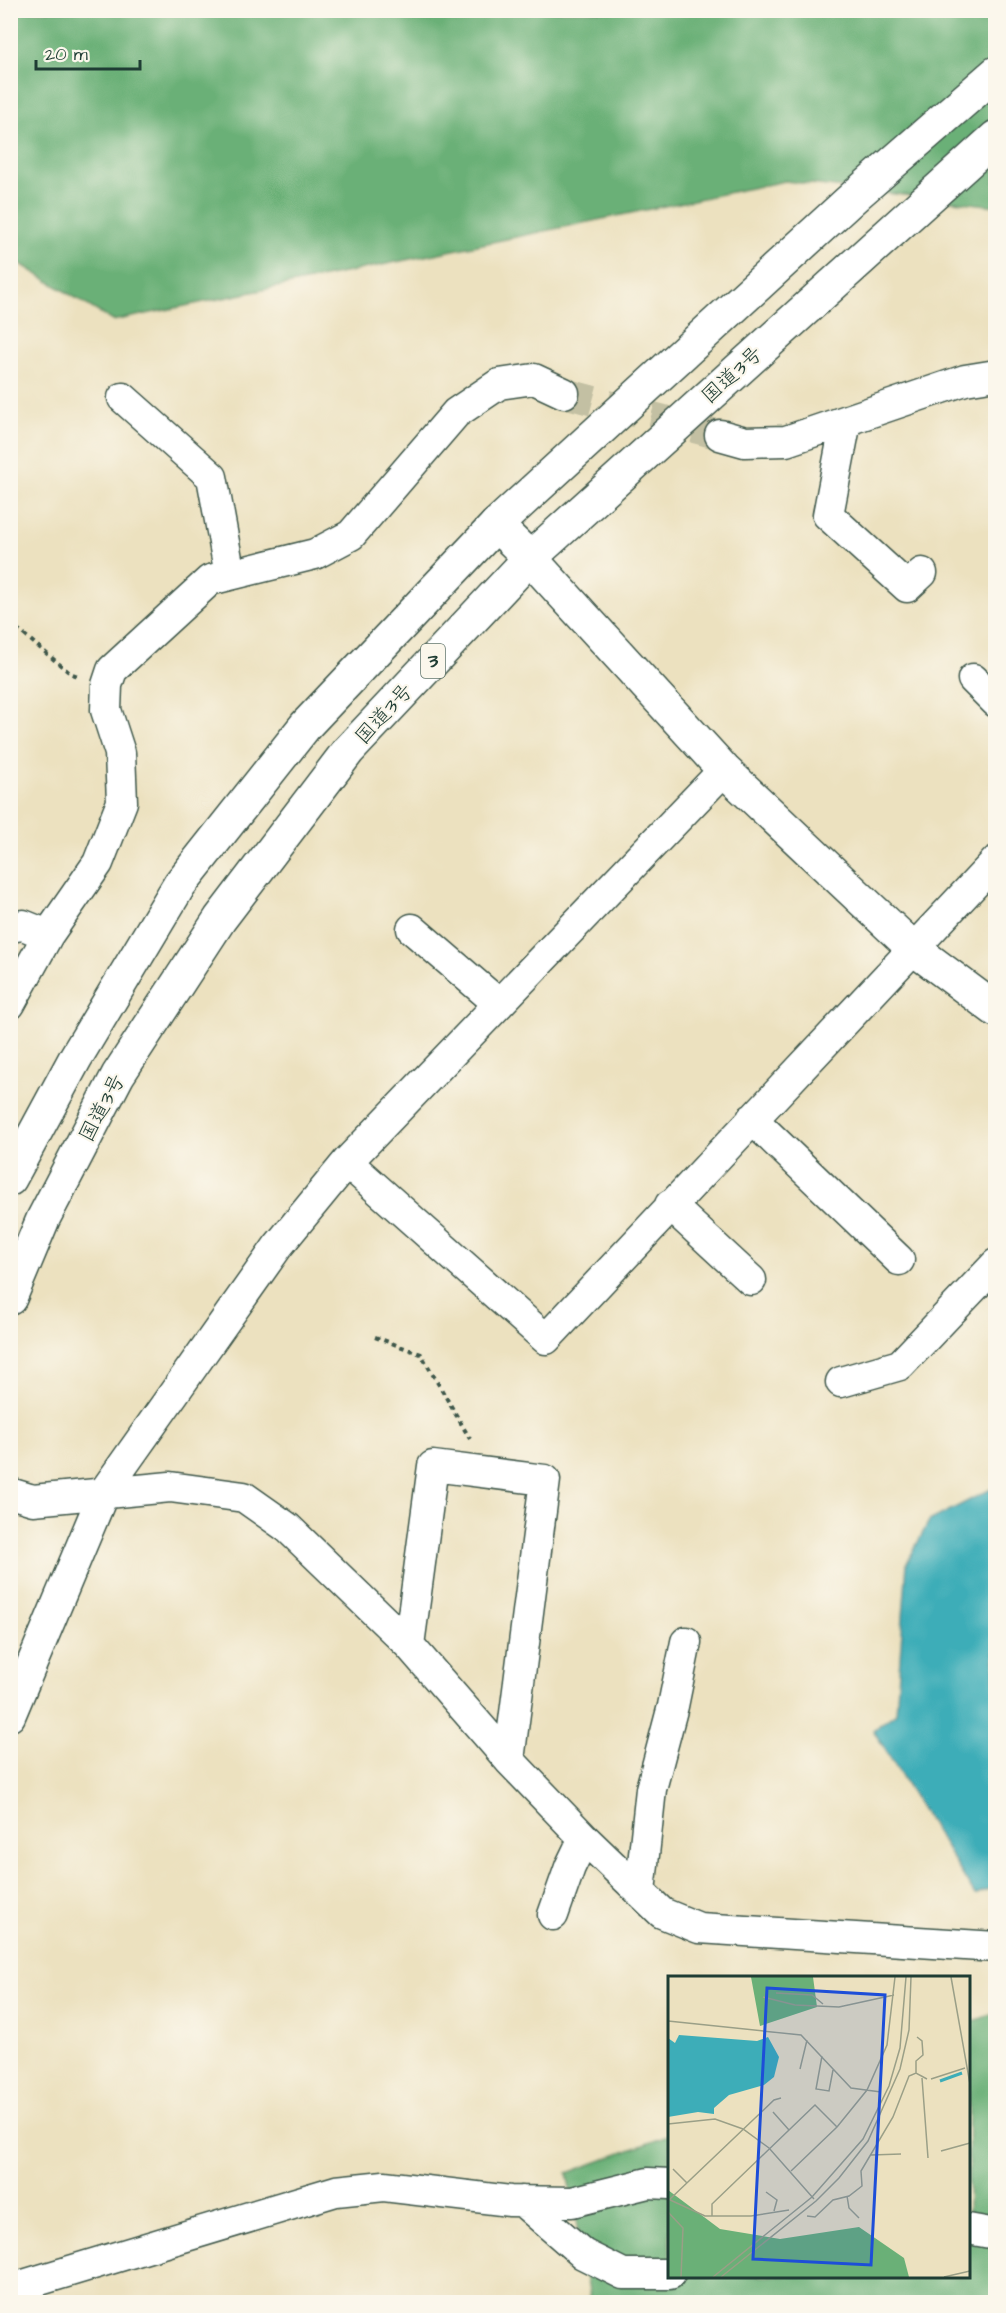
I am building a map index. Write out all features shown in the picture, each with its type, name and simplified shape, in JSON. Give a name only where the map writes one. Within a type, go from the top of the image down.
[{"type":"main road","name":"3","points":[[10,1179],[76,1057],[180,884],[306,724],[496,525],[857,194],[996,73]]},
{"type":"main road","name":"国道3号","points":[[10,1298],[43,1219],[118,1075],[220,919],[348,751],[530,558],[996,137]]},
{"type":"main road","points":[[496,525],[530,558],[724,770],[914,949],[996,1010]]},
{"type":"street","points":[[720,435],[745,442],[786,441],[965,380],[996,375]]},
{"type":"street","points":[[10,1004],[48,935],[99,863],[122,802],[120,753],[106,710],[107,685],[112,670],[210,580],[315,554],[351,535],[456,413],[499,384],[534,379],[564,393]]},
{"type":"street","points":[[123,398],[212,477],[230,575]]},
{"type":"street","points":[[846,421],[828,515],[907,587],[922,573]]},
{"type":"street","points":[[973,679],[996,702]]},
{"type":"street","points":[[10,1716],[104,1492],[278,1246],[347,1162],[724,770]]},
{"type":"street","points":[[347,1162],[546,1339],[996,861]]},
{"type":"street","points":[[10,927],[23,925],[48,935]]},
{"type":"street","points":[[412,929],[499,1004]]},
{"type":"street","points":[[752,1119],[899,1260]]},
{"type":"street","points":[[670,1205],[751,1280]]},
{"type":"street","points":[[841,1382],[900,1365],[996,1264]]},
{"type":"street","points":[[410,1645],[433,1466],[545,1480],[509,1760]]},
{"type":"street","points":[[10,1493],[33,1500],[170,1487],[244,1497],[288,1528],[410,1645],[509,1760],[584,1838],[662,1913],[699,1928],[996,1947]]},
{"type":"street","points":[[640,1892],[651,1789],[673,1706],[686,1642]]},
{"type":"street","points":[[553,1915],[570,1867],[584,1838]]},
{"type":"street","points":[[10,2289],[336,2191],[384,2186],[522,2201],[572,2202],[648,2183],[668,2184]]},
{"type":"street","points":[[522,2201],[583,2254],[623,2274],[668,2274]]},
{"type":"street","points":[[970,2229],[996,2234]]},
{"type":"path","points":[[10,623],[70,674],[107,685]]},
{"type":"path","points":[[375,1336],[421,1354],[474,1445],[474,1471]]},
{"type":"green space","points":[[10,11],[995,11],[995,206],[785,181],[113,321],[11,258]]},
{"type":"green space","points":[[995,2013],[995,2302],[591,2302],[567,2173],[668,2136],[668,2277],[970,2277],[970,2023]]},
{"type":"water","points":[[995,1487],[995,1886],[975,1895],[873,1730],[896,1713],[907,1563],[929,1521]]},
{"type":"tunnel","points":[[564,393],[720,435]]}]
